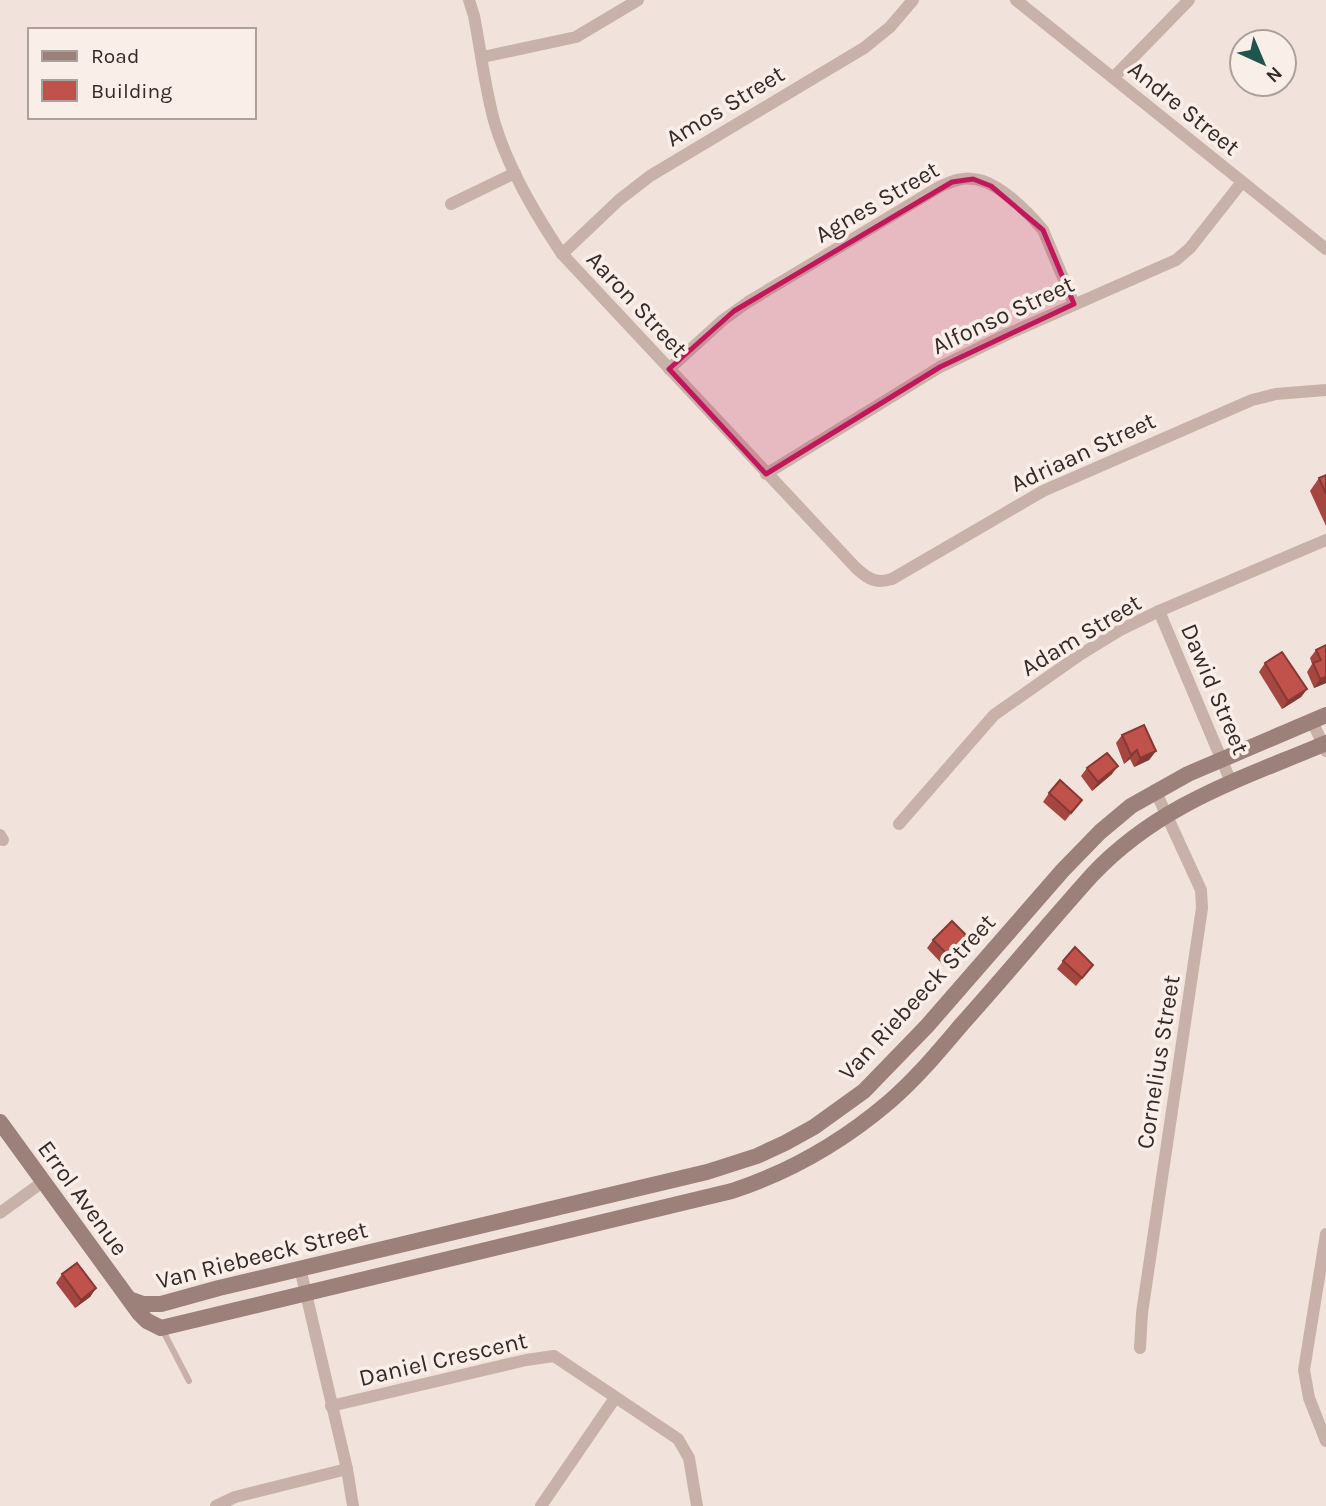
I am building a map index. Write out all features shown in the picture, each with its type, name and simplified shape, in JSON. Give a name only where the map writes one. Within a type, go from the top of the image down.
[{"type":"street","name":"Aaron Street","points":[[469,0],[483,57],[494,121],[515,173],[543,227],[562,254],[766,474],[856,568],[870,579]]},
{"type":"street","points":[[483,57],[576,37],[638,0]]},
{"type":"street","name":"Amos Street","points":[[562,254],[640,183],[864,48],[890,27],[913,0]]},
{"type":"street","name":"Andre Street","points":[[1016,0],[1326,248]]},
{"type":"street","points":[[1114,77],[1189,0]]},
{"type":"street","points":[[451,204],[515,173]]},
{"type":"street","name":"Agnes Street","points":[[669,369],[723,320],[748,302],[941,186],[961,179],[973,178],[991,186],[1013,200],[1035,220],[1043,230],[1074,304]]},
{"type":"street","name":"Alfonso Street","points":[[766,474],[940,366],[1177,260],[1198,240],[1242,182]]},
{"type":"street","name":"Adriaan Street","points":[[870,579],[892,579],[1043,491],[1252,400],[1284,393],[1326,390]]},
{"type":"street","name":"Adam Street","points":[[899,824],[993,715],[1104,639],[1160,611],[1326,540]]},
{"type":"street","name":"Dawid Street","points":[[1160,611],[1231,782]]},
{"type":"street","points":[[1319,718],[1325,746]]},
{"type":"street","name":"Van Riebeeck Street","points":[[129,1300],[143,1304],[161,1304],[300,1268],[707,1172],[757,1156],[785,1143],[841,1109],[884,1073],[1063,870],[1130,806],[1155,790],[1319,718]]},
{"type":"street","name":"Van Riebeeck Street","points":[[129,1300],[147,1321],[161,1328],[706,1198],[757,1182],[797,1165],[851,1132],[900,1092],[1109,857],[1135,835],[1166,815],[1231,782],[1325,746]]},
{"type":"street","name":"Cornelius Street","points":[[1140,1348],[1145,1290],[1202,915],[1201,890],[1155,790]]},
{"type":"street","name":"Errol Avenue","points":[[0,1122],[129,1300]]},
{"type":"street","points":[[785,1143],[797,1165]]},
{"type":"street","points":[[0,1213],[44,1181]]},
{"type":"street","points":[[1326,1234],[1304,1370],[1306,1386],[1326,1441]]},
{"type":"street","points":[[300,1268],[347,1469],[353,1506]]},
{"type":"street","name":"Daniel Crescent","points":[[331,1406],[552,1356],[680,1441],[689,1458],[697,1506]]},
{"type":"street","points":[[541,1506],[615,1398]]},
{"type":"street","points":[[216,1506],[235,1497],[347,1469]]},
{"type":"lane","points":[[161,1328],[189,1381]]},
{"type":"highlighted area","points":[[973,179],[991,186],[1043,230],[1074,304],[940,367],[766,474],[669,369],[734,311],[952,182]]},
{"type":"building","points":[[1326,475],[1326,494],[1319,478]]},
{"type":"building","points":[[1326,645],[1326,677],[1320,679],[1313,663],[1321,660],[1316,650]]},
{"type":"building","points":[[1282,652],[1307,689],[1288,701],[1265,663]]},
{"type":"building","points":[[1144,725],[1156,751],[1140,758],[1137,750],[1131,755],[1122,735]]},
{"type":"building","points":[[1107,753],[1118,766],[1098,782],[1087,768]]},
{"type":"building","points":[[1060,780],[1082,800],[1071,813],[1049,793]]},
{"type":"building","points":[[952,921],[972,941],[964,949],[961,946],[950,957],[933,940]]},
{"type":"building","points":[[1075,947],[1093,965],[1082,978],[1063,961]]},
{"type":"building","points":[[77,1263],[96,1288],[81,1300],[62,1274]]}]
